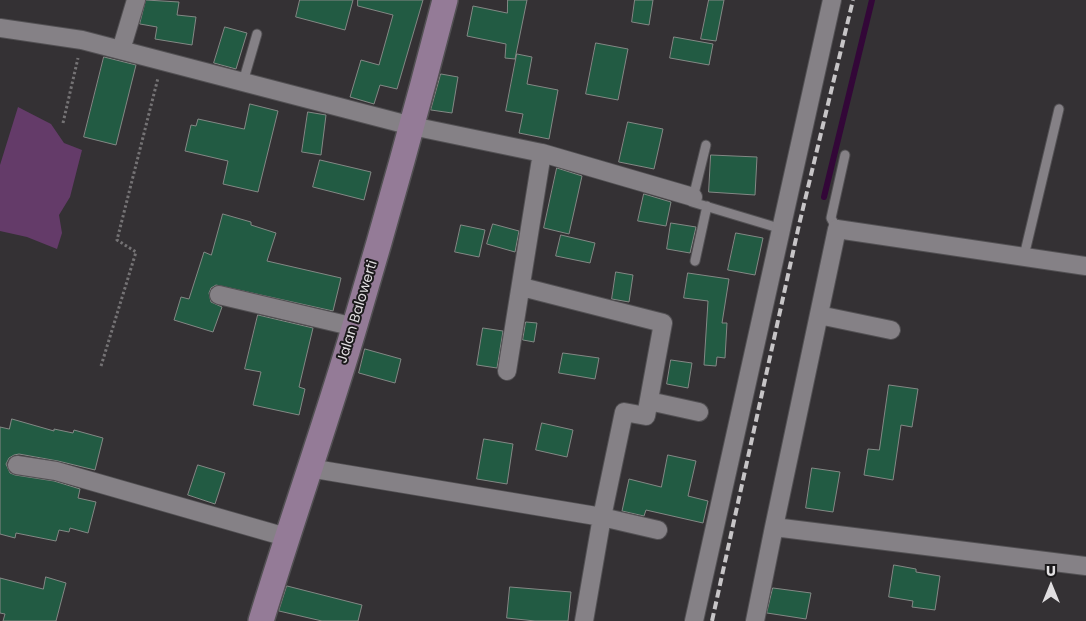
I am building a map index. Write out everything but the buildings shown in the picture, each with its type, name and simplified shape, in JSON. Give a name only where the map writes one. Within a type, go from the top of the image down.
[{"type":"street","points":[[121,50],[136,0]]},
{"type":"street","name":"Jalan Balowerti","points":[[261,621],[354,327],[412,126],[445,0]]},
{"type":"street","points":[[694,621],[832,0]]},
{"type":"street","points":[[0,28],[82,40],[412,126],[542,153],[700,201]]},
{"type":"street","points":[[507,371],[522,288],[542,153]]},
{"type":"street","points":[[755,621],[837,229],[1086,266]]},
{"type":"street","points":[[522,288],[663,323],[646,416],[624,412],[602,517],[584,621]]},
{"type":"street","points":[[219,295],[354,327]]},
{"type":"street","points":[[819,314],[891,330]]},
{"type":"street","points":[[649,401],[699,412]]},
{"type":"street","points":[[17,465],[56,471],[286,537]]},
{"type":"street","points":[[309,468],[602,517],[658,530]]},
{"type":"street","points":[[774,527],[1086,566]]},
{"type":"lane","points":[[243,82],[257,34]]},
{"type":"lane","points":[[1024,256],[1059,109]]},
{"type":"lane","points":[[695,262],[706,145]]},
{"type":"lane","points":[[837,229],[831,218],[845,155]]},
{"type":"lane","points":[[700,201],[782,229]]},
{"type":"path","points":[[63,122],[82,40]]},
{"type":"path","points":[[101,366],[136,252],[117,240],[162,61]]},
{"type":"shaded area","points":[[18,107],[51,124],[64,143],[82,150],[70,197],[59,215],[62,233],[57,249],[27,237],[0,231],[0,165]]},
{"type":"waterway","points":[[824,197],[872,0]]},
{"type":"railway","points":[[712,621],[799,225],[853,0]]}]
